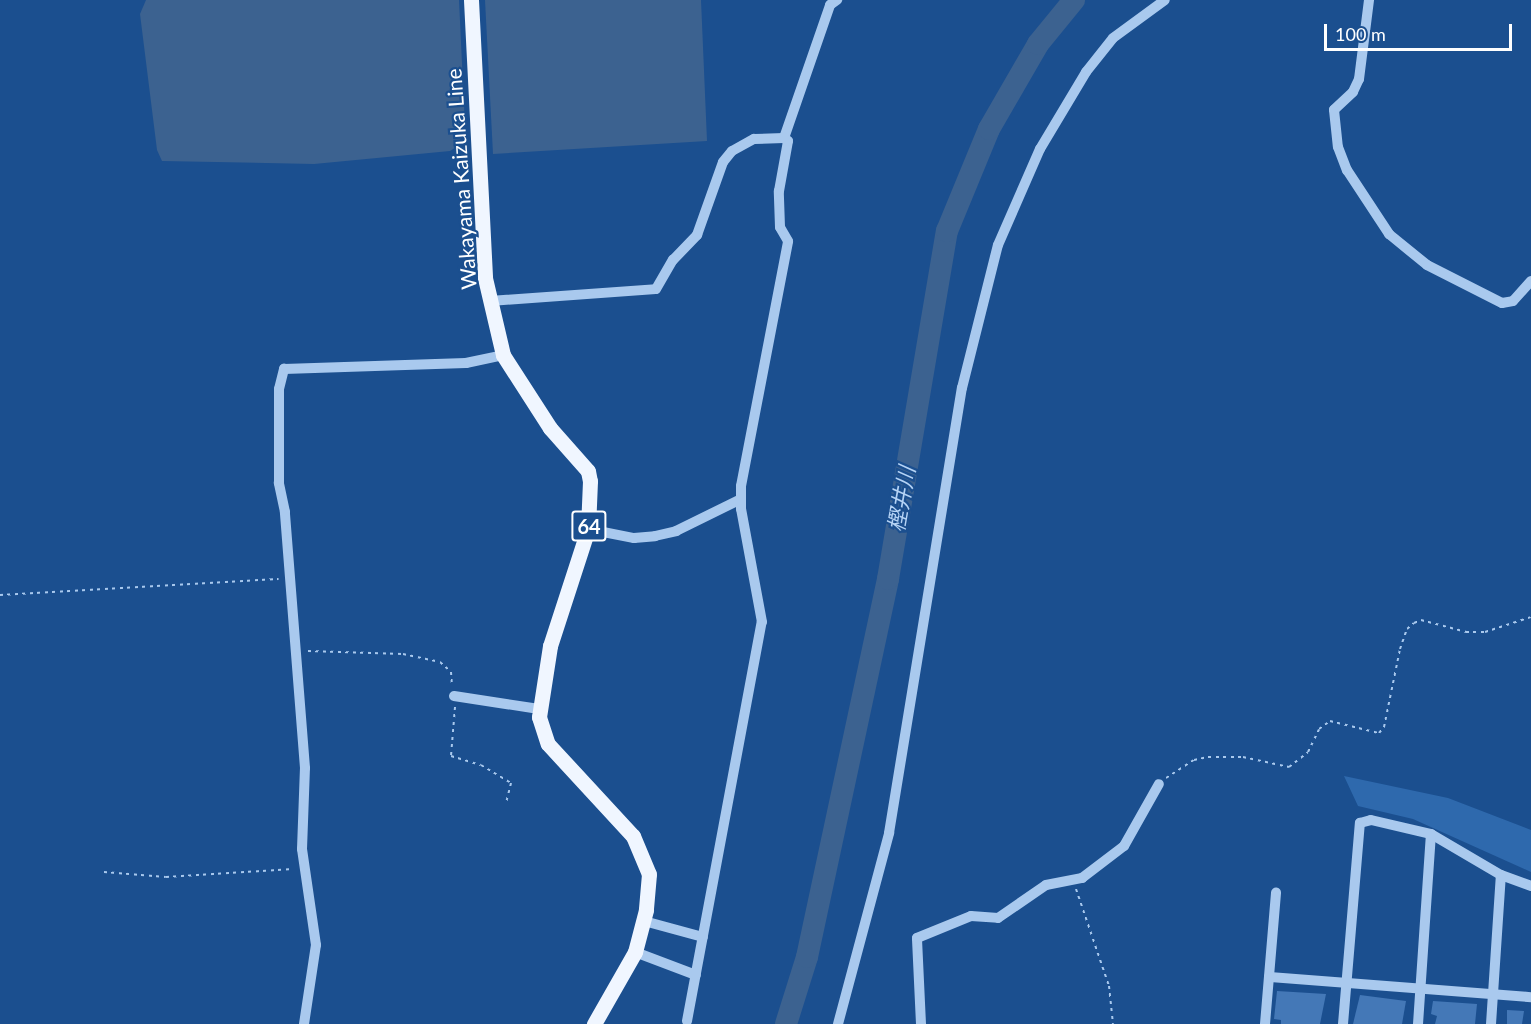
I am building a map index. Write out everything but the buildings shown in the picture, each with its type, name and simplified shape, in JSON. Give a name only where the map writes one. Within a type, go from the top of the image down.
[{"type":"main road","name":"Wakayama Kaizuka Line","points":[[471,0],[485,278],[503,355],[550,428],[588,471],[588,529],[550,646],[539,709],[548,744],[633,836],[642,851],[649,874],[644,921],[635,952],[594,1024]]},
{"type":"street","points":[[784,138],[830,5],[837,0]]},
{"type":"street","points":[[838,1024],[889,833],[962,388],[998,245],[1040,149],[1086,72],[1113,38],[1165,0]]},
{"type":"street","points":[[1369,0],[1359,80],[1353,92],[1334,110],[1338,147],[1347,170],[1389,234],[1427,265],[1502,303],[1513,301],[1531,281]]},
{"type":"street","points":[[490,301],[656,289],[673,260],[697,235],[723,162],[732,151],[754,139],[784,138],[788,141],[779,191],[780,227],[788,241],[741,499],[762,622],[687,1021]]},
{"type":"street","points":[[304,1024],[316,945],[305,868],[305,768],[290,578],[279,483],[279,389],[284,369],[466,363],[503,355]]},
{"type":"street","points":[[588,529],[634,538],[655,536],[676,531],[741,499]]},
{"type":"street","points":[[454,696],[539,709]]},
{"type":"street","points":[[921,1024],[917,939],[971,916],[998,918],[1046,885],[1075,879],[1109,860],[1125,846],[1159,784]]},
{"type":"street","points":[[1343,1024],[1360,824],[1371,820],[1431,834],[1501,875],[1531,886]]},
{"type":"street","points":[[1418,1024],[1431,834]]},
{"type":"street","points":[[1491,1024],[1501,875]]},
{"type":"street","points":[[1265,1024],[1276,892]]},
{"type":"street","points":[[644,921],[703,938]]},
{"type":"street","points":[[635,952],[696,975]]},
{"type":"street","points":[[1269,977],[1531,997]]},
{"type":"path","points":[[0,595],[290,578]]},
{"type":"path","points":[[1159,784],[1175,771],[1208,757],[1243,757],[1289,767],[1308,752],[1319,729],[1330,722],[1379,733],[1384,727],[1400,649],[1407,629],[1414,623],[1421,621],[1466,632],[1485,632],[1531,617]]},
{"type":"path","points":[[295,651],[403,654],[440,662],[451,672],[454,696],[451,756],[481,765],[511,783],[506,802]]},
{"type":"path","points":[[104,872],[166,877],[305,868]]},
{"type":"path","points":[[1075,879],[1078,900],[1109,986],[1113,1024]]},
{"type":"shaded area","points":[[146,0],[459,0],[465,127],[458,146],[450,151],[314,164],[162,161],[157,150],[140,14]]},
{"type":"shaded area","points":[[485,0],[701,0],[707,141],[493,154]]},
{"type":"shaded area","points":[[1344,776],[1448,798],[1531,830],[1531,872],[1413,819],[1358,806]]},
{"type":"waterway","name":"樫井川","points":[[786,1024],[807,957],[888,579],[947,231],[989,129],[1038,44],[1074,0]]}]
